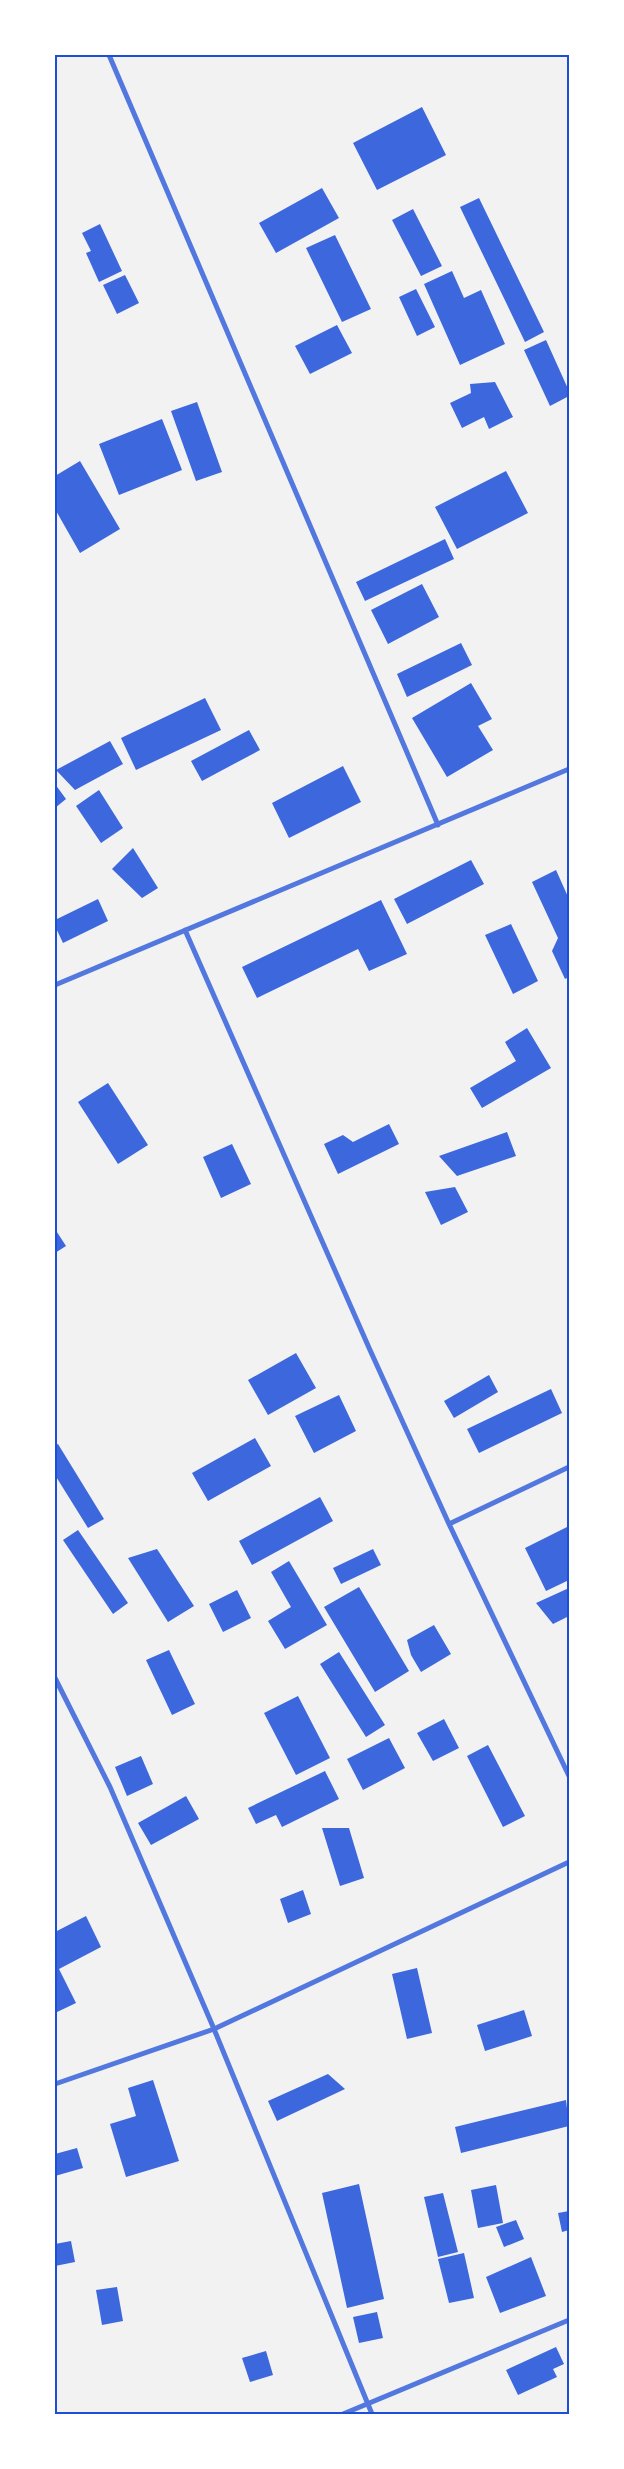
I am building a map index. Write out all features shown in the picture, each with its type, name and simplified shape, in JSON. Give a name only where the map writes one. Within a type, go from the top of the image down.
[{"type":"street","points":[[108,55],[438,825]]},
{"type":"street","points":[[55,985],[569,769]]},
{"type":"street","points":[[185,930],[450,1524],[569,1776]]},
{"type":"street","points":[[450,1524],[569,1467]]},
{"type":"street","points":[[55,1678],[110,1786],[214,2029],[372,2414]]},
{"type":"street","points":[[55,2084],[214,2029],[569,1862]]},
{"type":"street","points":[[343,2414],[569,2320]]},
{"type":"building","points":[[422,107],[446,155],[377,190],[353,143]]},
{"type":"building","points":[[322,188],[339,218],[276,253],[259,223]]},
{"type":"building","points":[[479,198],[544,332],[525,342],[460,207]]},
{"type":"building","points":[[413,209],[442,266],[421,276],[392,220]]},
{"type":"building","points":[[100,224],[122,271],[99,282],[86,253],[91,251],[82,233]]},
{"type":"building","points":[[335,235],[371,309],[342,322],[306,248]]},
{"type":"building","points":[[452,271],[464,298],[481,290],[505,344],[460,365],[424,284]]},
{"type":"building","points":[[125,275],[139,303],[117,314],[103,285]]},
{"type":"building","points":[[416,289],[435,327],[417,336],[399,297]]},
{"type":"building","points":[[337,325],[352,353],[310,374],[295,346]]},
{"type":"building","points":[[546,340],[569,391],[569,396],[550,406],[524,350]]},
{"type":"building","points":[[495,382],[513,417],[489,429],[484,417],[462,428],[450,403],[471,393],[470,384]]},
{"type":"building","points":[[197,402],[222,472],[196,481],[171,411]]},
{"type":"building","points":[[162,419],[182,470],[119,495],[99,444]]},
{"type":"building","points":[[80,461],[120,529],[80,553],[55,509],[55,476]]},
{"type":"building","points":[[506,471],[528,513],[457,549],[435,507]]},
{"type":"building","points":[[445,539],[454,559],[365,601],[356,582]]},
{"type":"building","points":[[422,584],[439,617],[388,644],[371,610]]},
{"type":"building","points":[[461,643],[472,665],[407,697],[397,674]]},
{"type":"building","points":[[471,683],[492,719],[478,726],[493,750],[447,777],[412,718]]},
{"type":"building","points":[[205,698],[221,730],[136,770],[121,738]]},
{"type":"building","points":[[249,730],[260,750],[202,781],[191,761]]},
{"type":"building","points":[[110,741],[123,764],[75,790],[56,770]]},
{"type":"building","points":[[343,766],[361,802],[289,838],[272,803]]},
{"type":"building","points":[[55,784],[66,799],[55,808]]},
{"type":"building","points":[[99,790],[123,828],[101,843],[76,806]]},
{"type":"building","points":[[133,848],[158,888],[142,898],[112,869]]},
{"type":"building","points":[[471,860],[484,884],[407,924],[394,899]]},
{"type":"building","points":[[556,870],[569,899],[569,977],[565,979],[552,951],[558,938],[532,882]]},
{"type":"building","points":[[98,899],[108,921],[63,943],[55,926],[55,920]]},
{"type":"building","points":[[381,900],[407,954],[369,971],[358,949],[257,998],[242,967]]},
{"type":"building","points":[[511,924],[538,981],[513,994],[485,935]]},
{"type":"building","points":[[527,1028],[551,1068],[482,1108],[470,1088],[516,1061],[505,1042]]},
{"type":"building","points":[[108,1083],[148,1145],[118,1164],[78,1102]]},
{"type":"building","points":[[389,1124],[399,1144],[338,1174],[324,1144],[343,1135],[353,1142]]},
{"type":"building","points":[[507,1132],[516,1156],[457,1176],[439,1156]]},
{"type":"building","points":[[232,1144],[251,1184],[221,1198],[203,1157]]},
{"type":"building","points":[[455,1187],[468,1212],[441,1225],[425,1192]]},
{"type":"building","points":[[55,1229],[66,1246],[55,1253]]},
{"type":"building","points":[[296,1353],[316,1388],[268,1415],[248,1380]]},
{"type":"building","points":[[489,1375],[498,1392],[454,1418],[444,1401]]},
{"type":"building","points":[[551,1389],[562,1413],[479,1453],[467,1429]]},
{"type":"building","points":[[339,1395],[356,1431],[314,1453],[295,1416]]},
{"type":"building","points":[[255,1438],[271,1466],[208,1501],[192,1473]]},
{"type":"building","points":[[58,1444],[104,1519],[88,1528],[55,1475],[55,1445]]},
{"type":"building","points":[[320,1497],[333,1521],[252,1565],[239,1541]]},
{"type":"building","points":[[569,1526],[569,1580],[546,1591],[525,1548]]},
{"type":"building","points":[[78,1530],[128,1603],[113,1614],[63,1540]]},
{"type":"building","points":[[157,1549],[194,1606],[168,1622],[128,1558]]},
{"type":"building","points":[[373,1549],[381,1565],[341,1584],[333,1568]]},
{"type":"building","points":[[289,1561],[327,1625],[285,1649],[268,1621],[291,1607],[271,1572]]},
{"type":"building","points":[[359,1587],[409,1671],[375,1692],[324,1607]]},
{"type":"building","points":[[569,1588],[569,1616],[553,1624],[536,1603]]},
{"type":"building","points":[[237,1590],[251,1618],[223,1632],[209,1604]]},
{"type":"building","points":[[434,1625],[451,1654],[421,1672],[411,1655],[407,1640]]},
{"type":"building","points":[[169,1650],[195,1704],[172,1715],[146,1660]]},
{"type":"building","points":[[339,1652],[385,1725],[366,1737],[320,1664]]},
{"type":"building","points":[[298,1696],[330,1758],[296,1775],[264,1713]]},
{"type":"building","points":[[444,1719],[459,1748],[433,1761],[417,1733]]},
{"type":"building","points":[[389,1738],[405,1768],[363,1790],[347,1759]]},
{"type":"building","points":[[488,1745],[525,1816],[503,1827],[467,1756]]},
{"type":"building","points":[[141,1756],[153,1784],[127,1796],[115,1767]]},
{"type":"building","points":[[325,1771],[339,1799],[282,1827],[276,1815],[256,1824],[248,1808]]},
{"type":"building","points":[[186,1796],[199,1819],[151,1845],[138,1823]]},
{"type":"building","points":[[322,1828],[349,1828],[364,1878],[340,1886]]},
{"type":"building","points":[[303,1890],[311,1914],[288,1923],[280,1899]]},
{"type":"building","points":[[86,1916],[101,1947],[59,1969],[76,2003],[55,2013],[55,1932]]},
{"type":"building","points":[[417,1968],[432,2033],[407,2039],[392,1974]]},
{"type":"building","points":[[524,2010],[532,2036],[485,2051],[477,2025]]},
{"type":"building","points":[[328,2074],[345,2089],[277,2121],[268,2101]]},
{"type":"building","points":[[153,2080],[179,2161],[126,2177],[110,2124],[136,2116],[128,2088]]},
{"type":"building","points":[[566,2100],[569,2126],[461,2153],[455,2127]]},
{"type":"building","points":[[77,2148],[83,2168],[55,2176],[55,2154]]},
{"type":"building","points":[[359,2184],[384,2299],[347,2308],[322,2193]]},
{"type":"building","points":[[496,2185],[503,2223],[478,2228],[471,2190]]},
{"type":"building","points":[[443,2193],[458,2252],[438,2257],[424,2197]]},
{"type":"building","points":[[569,2211],[569,2230],[562,2232],[558,2213]]},
{"type":"building","points":[[516,2220],[524,2239],[504,2247],[496,2227]]},
{"type":"building","points":[[71,2241],[75,2262],[55,2266],[55,2244]]},
{"type":"building","points":[[464,2253],[474,2298],[449,2303],[438,2259]]},
{"type":"building","points":[[531,2257],[546,2296],[500,2313],[486,2277]]},
{"type":"building","points":[[117,2287],[123,2321],[102,2325],[96,2290]]},
{"type":"building","points":[[377,2312],[383,2338],[359,2343],[353,2317]]},
{"type":"building","points":[[556,2347],[564,2364],[553,2369],[557,2377],[518,2395],[506,2370]]},
{"type":"building","points":[[266,2351],[273,2375],[250,2382],[242,2358]]}]
